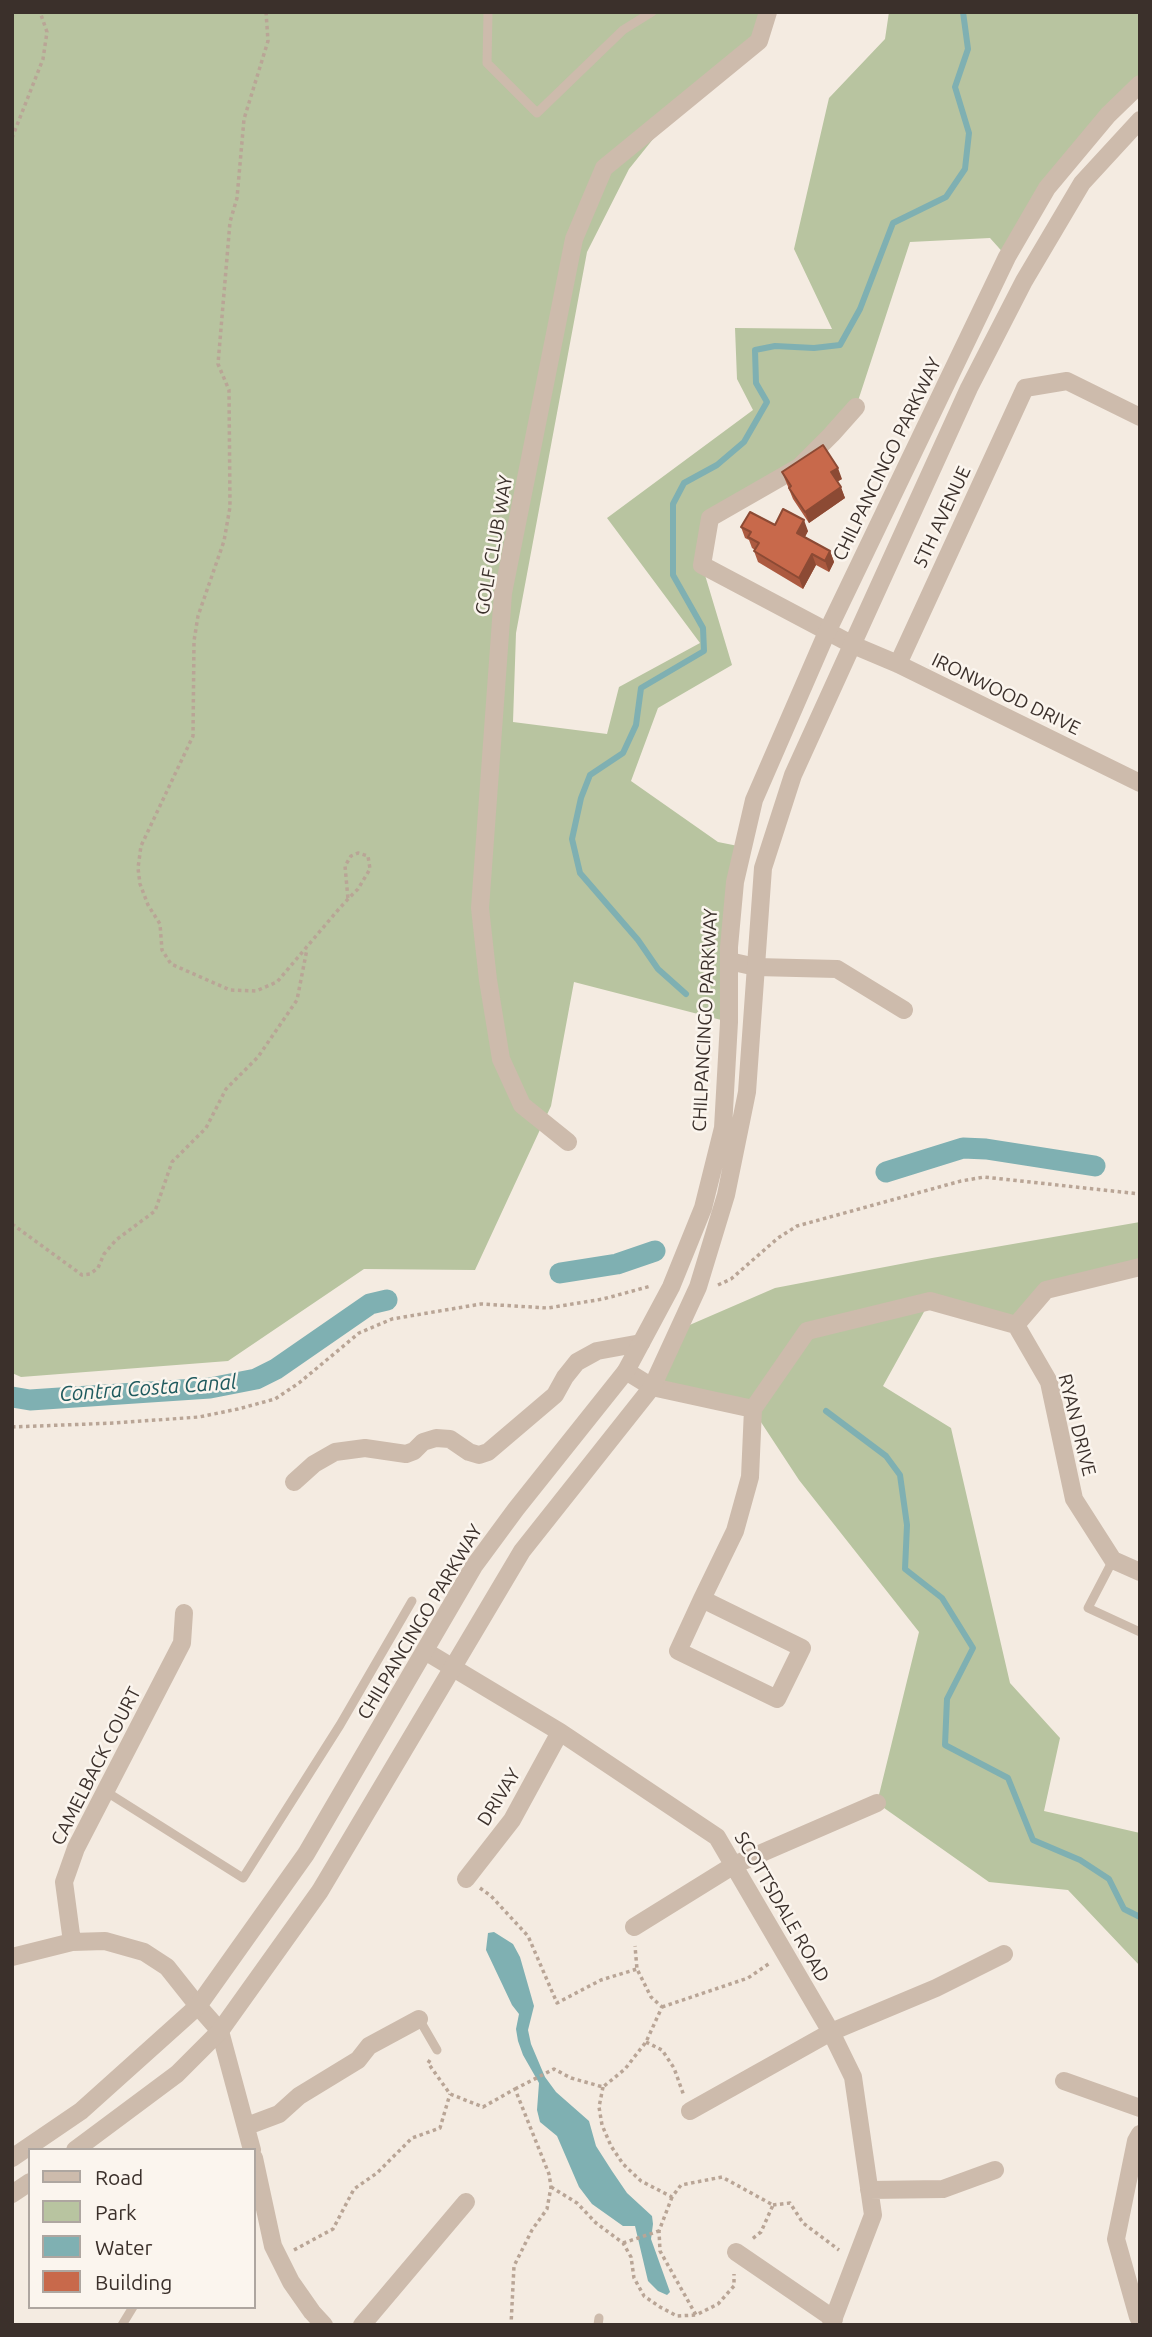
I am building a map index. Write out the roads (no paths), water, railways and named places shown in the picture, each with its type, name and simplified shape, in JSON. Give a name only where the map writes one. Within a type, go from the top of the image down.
[{"type":"street","name":"GOLF CLUB WAY","points":[[568,1142],[522,1105],[501,1059],[488,980],[480,908],[503,593],[574,239],[604,168],[759,41],[768,12]]},
{"type":"street","name":"CHILPANCINGO PARKWAY","points":[[12,2158],[81,2112],[198,2006],[306,1854],[474,1566],[626,1371],[671,1286],[703,1208],[723,1128],[729,961],[735,882],[754,800],[827,632],[1007,257],[1047,188],[1108,115],[1140,84]]},
{"type":"street","name":"CHILPANCINGO PARKWAY","points":[[78,2148],[177,2074],[220,2031],[320,1891],[522,1551],[653,1387],[698,1287],[726,1195],[747,1093],[763,868],[793,775],[970,388],[1024,281],[1082,183],[1140,120]]},
{"type":"street","name":"5TH AVENUE","points":[[898,664],[1025,388],[1067,381],[1140,417]]},
{"type":"street","name":"IRONWOOD DRIVE","points":[[856,407],[799,467],[710,518],[702,565],[853,645],[898,664],[1140,783]]},
{"type":"street","points":[[729,961],[756,967],[837,969],[904,1010]]},
{"type":"street","points":[[702,1599],[802,1648],[777,1699],[678,1651],[702,1599],[735,1531],[750,1477],[753,1409],[807,1331],[930,1301],[1016,1325],[1046,1290],[1140,1267]]},
{"type":"street","name":"RYAN DRIVE","points":[[1016,1325],[1049,1382],[1073,1499],[1113,1560]]},
{"type":"street","points":[[294,1482],[314,1464],[335,1452],[365,1448],[406,1454],[414,1451],[423,1442],[436,1438],[450,1439],[469,1452],[479,1455],[488,1452],[555,1395],[577,1362],[597,1351],[641,1343]]},
{"type":"street","points":[[626,1371],[653,1387],[753,1409]]},
{"type":"street","points":[[1113,1560],[1140,1572]]},
{"type":"street","name":"CAMELBACK COURT","points":[[72,1942],[64,1882],[76,1847],[182,1643],[184,1613]]},
{"type":"street","name":"SCOTTSDALE ROAD","points":[[425,1651],[560,1732],[717,1837],[831,2032],[853,2077],[873,2215],[833,2322]]},
{"type":"street","name":"DRIVAY","points":[[466,1879],[512,1820],[560,1732]]},
{"type":"street","points":[[634,1927],[734,1865],[877,1803]]},
{"type":"street","points":[[12,1956],[72,1942],[105,1941],[144,1952],[167,1967],[220,2031],[252,2148]]},
{"type":"street","points":[[690,2111],[831,2032],[936,1988],[1004,1954]]},
{"type":"street","points":[[247,2126],[279,2114],[299,2096],[358,2060],[369,2046],[419,2019]]},
{"type":"street","points":[[1064,2081],[1140,2108]]},
{"type":"street","points":[[1138,2320],[1116,2239],[1136,2141],[1140,2134]]},
{"type":"street","points":[[869,2190],[943,2189],[995,2170]]},
{"type":"street","points":[[256,2182],[258,2207],[273,2246],[291,2282],[324,2325]]},
{"type":"street","points":[[12,2194],[28,2183]]},
{"type":"street","points":[[362,2325],[466,2202]]},
{"type":"street","points":[[736,2252],[833,2322]]},
{"type":"lane","points":[[488,12],[486,63],[537,113],[623,30],[652,12]]},
{"type":"lane","points":[[1113,1560],[1088,1608],[1140,1632]]},
{"type":"lane","points":[[105,1791],[243,1878],[340,1725],[412,1601]]},
{"type":"lane","points":[[419,2019],[437,2050]]},
{"type":"lane","points":[[122,2325],[132,2309]]},
{"type":"water","points":[[494,1932],[513,1944],[520,1957],[534,2006],[528,2030],[545,2077],[556,2092],[589,2121],[596,2146],[612,2171],[627,2193],[652,2216],[651,2239],[670,2292],[667,2295],[658,2291],[648,2281],[635,2226],[623,2226],[592,2204],[579,2187],[557,2136],[540,2122],[537,2110],[539,2083],[518,2041],[516,2029],[519,2014],[486,1950],[488,1933]]},
{"type":"waterway","points":[[686,994],[658,969],[638,940],[580,873],[572,839],[581,798],[590,775],[623,753],[636,725],[641,688],[704,651],[703,628],[673,575],[673,504],[684,483],[717,465],[744,442],[767,402],[756,383],[755,350],[775,346],[814,348],[840,345],[860,309],[893,223],[946,197],[965,169],[969,133],[955,87],[968,49],[963,12]]},
{"type":"waterway","name":"Contra Costa Canal","points":[[886,1172],[963,1148],[986,1149],[1095,1166]]},
{"type":"waterway","name":"Contra Costa Canal","points":[[560,1273],[617,1264],[655,1251]]},
{"type":"waterway","name":"Contra Costa Canal","points":[[12,1397],[30,1400],[210,1388],[256,1379],[276,1369],[370,1304],[387,1300]]},
{"type":"waterway","points":[[826,1411],[886,1456],[900,1475],[907,1525],[905,1569],[942,1598],[973,1648],[947,1699],[945,1745],[1008,1778],[1033,1840],[1080,1860],[1109,1879],[1124,1909],[1140,1917]]}]
